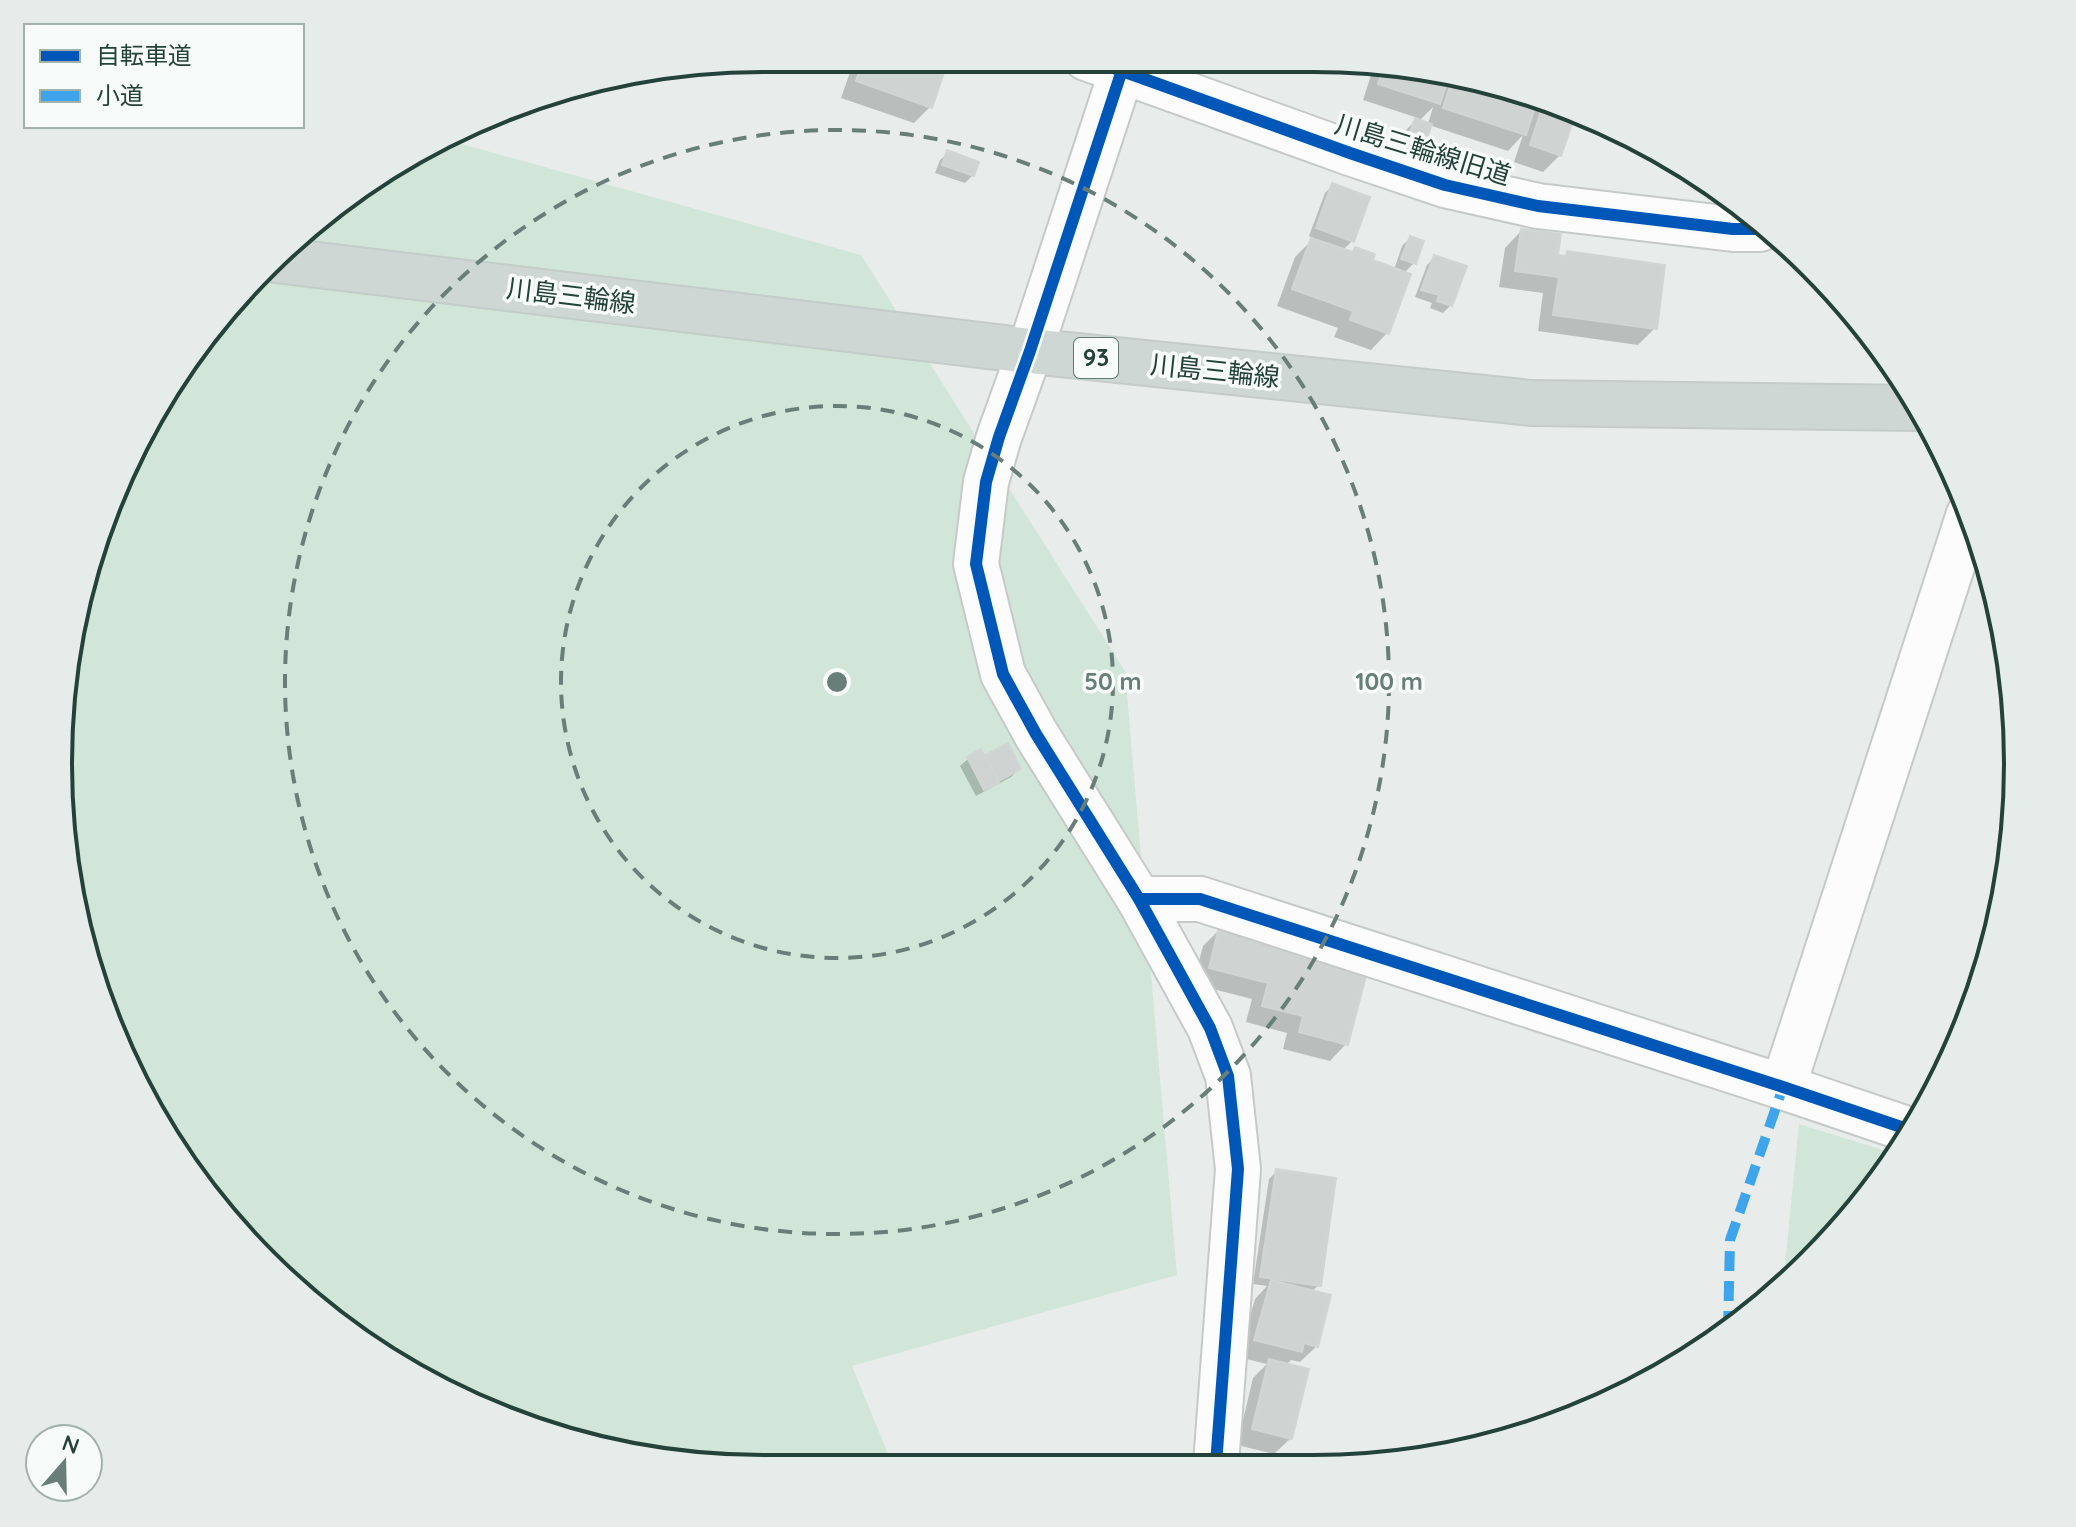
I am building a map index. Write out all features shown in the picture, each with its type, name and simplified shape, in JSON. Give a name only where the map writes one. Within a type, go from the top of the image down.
[{"type":"main road","name":"川島三輪線","points":[[289,262],[1030,351],[1531,403],[1905,408]]},
{"type":"street","points":[[1108,72],[1030,351],[986,482],[976,564],[1003,674],[1036,734],[1139,899],[1210,1028],[1228,1076],[1238,1169],[1217,1455]]},
{"type":"street","name":"川島三輪線旧道","points":[[1137,72],[1350,153],[1445,185],[1538,206],[1743,223]]},
{"type":"street","points":[[1783,1087],[1963,531]]},
{"type":"street","points":[[1139,899],[1200,899],[1900,1127]]},
{"type":"green space","points":[[458,143],[861,255],[1125,671],[1177,1275],[852,1366],[888,1455],[718,1454],[629,1442],[541,1418],[458,1384],[379,1338],[343,1312],[275,1252],[244,1219],[189,1148],[165,1109],[143,1069],[109,986],[85,898],[78,854],[73,809],[73,718],[85,629],[109,541],[125,499],[143,458],[189,379],[244,308],[308,244],[343,215],[379,189]]},
{"type":"green space","points":[[1799,1124],[1885,1151],[1832,1219],[1785,1267]]},
{"type":"building","points":[[859,72],[944,72],[932,108],[856,81]]},
{"type":"building","points":[[1380,76],[1446,85],[1440,104],[1378,84]]},
{"type":"building","points":[[1450,86],[1534,109],[1526,135],[1443,108]]},
{"type":"building","points":[[1541,111],[1572,123],[1561,156],[1530,145]]},
{"type":"building","points":[[1415,118],[1432,124],[1422,152],[1405,146]]},
{"type":"building","points":[[947,150],[979,162],[974,176],[942,165]]},
{"type":"building","points":[[1332,183],[1370,197],[1354,242],[1316,228]]},
{"type":"building","points":[[1521,229],[1561,234],[1558,255],[1566,256],[1567,251],[1665,265],[1657,329],[1553,315],[1559,277],[1515,271]]},
{"type":"building","points":[[1410,236],[1424,241],[1416,264],[1401,259]]},
{"type":"building","points":[[1311,238],[1353,252],[1355,247],[1375,254],[1373,260],[1411,274],[1389,334],[1350,320],[1353,311],[1292,289]]},
{"type":"building","points":[[1434,255],[1467,266],[1452,306],[1437,301],[1439,295],[1421,290]]},
{"type":"building","points":[[1008,743],[1021,769],[999,781],[985,755]]},
{"type":"building","points":[[981,749],[999,783],[984,790],[967,757]]},
{"type":"building","points":[[1219,927],[1281,943],[1280,949],[1367,972],[1348,1045],[1299,1032],[1303,1016],[1262,1006],[1268,983],[1209,968]]},
{"type":"building","points":[[1276,1169],[1336,1178],[1321,1286],[1260,1277]]},
{"type":"building","points":[[1271,1280],[1331,1295],[1318,1347],[1304,1343],[1302,1352],[1254,1340]]},
{"type":"building","points":[[1269,1359],[1309,1369],[1292,1439],[1252,1429]]},
{"type":"marked path","points":[[1728,1315],[1730,1240],[1783,1087]]},
{"type":"cycle path","points":[[1121,72],[999,437],[986,482],[976,564],[1003,674],[1036,734],[1139,899],[1210,1028],[1228,1076],[1238,1169],[1217,1455]]},
{"type":"cycle path","points":[[1125,72],[1445,185],[1538,206],[1750,229]]},
{"type":"cycle path","points":[[1139,899],[1200,899],[1900,1127]]}]
